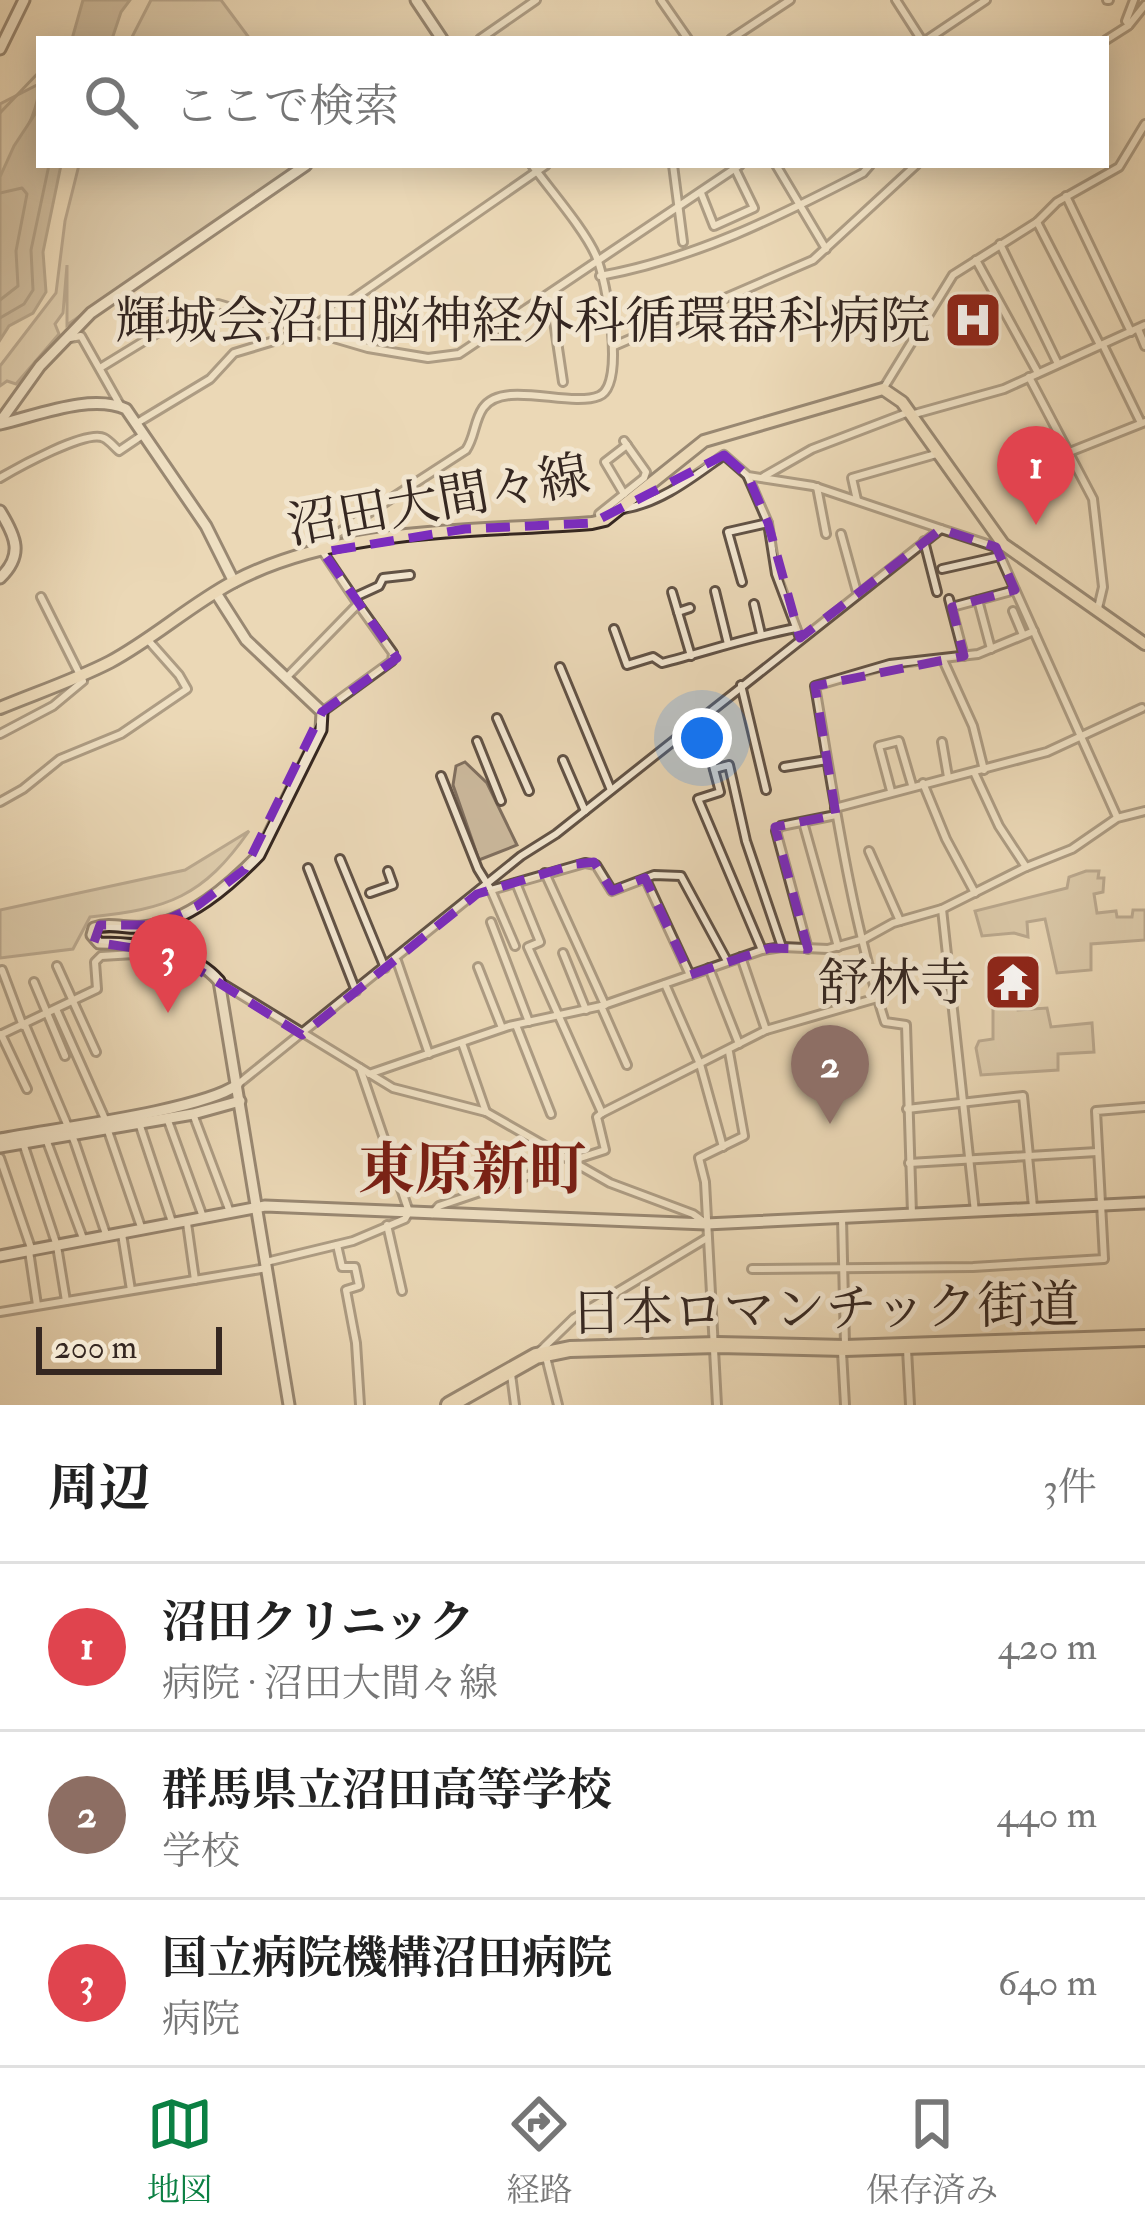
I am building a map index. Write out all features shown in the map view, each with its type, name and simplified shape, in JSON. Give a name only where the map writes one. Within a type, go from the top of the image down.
[{"type":"highway","name":"日本ロマンチック街道","points":[[449,1405],[541,1355],[570,1349],[907,1347],[1145,1338]]},
{"type":"main road","points":[[883,389],[896,394],[999,549],[1145,644]]},
{"type":"main road","name":"沼田大間々線","points":[[0,708],[110,662],[234,582],[321,552],[465,529],[600,521],[704,441],[883,389]]},
{"type":"street","points":[[0,49],[24,0]]},
{"type":"street","points":[[416,0],[440,36]]},
{"type":"street","points":[[484,36],[536,0]]},
{"type":"street","points":[[661,0],[686,36]]},
{"type":"street","points":[[735,36],[790,0]]},
{"type":"street","points":[[896,0],[922,36]]},
{"type":"street","points":[[929,36],[986,0]]},
{"type":"street","points":[[1129,25],[1126,21],[1134,0]]},
{"type":"street","points":[[1109,38],[1129,25],[1145,5]]},
{"type":"street","points":[[883,389],[953,275],[1037,222],[1066,196],[1119,167],[1145,124]]},
{"type":"street","points":[[2,419],[61,340],[91,313],[302,168]]},
{"type":"street","points":[[137,423],[209,379],[233,353],[307,331],[534,168],[598,262],[614,346],[614,373],[608,390],[579,399],[509,395],[488,403],[466,450],[321,544],[321,552],[393,653],[392,662],[322,712]]},
{"type":"street","points":[[673,168],[683,242]]},
{"type":"street","points":[[100,368],[204,306],[223,304],[368,348],[444,357],[471,349],[737,168]]},
{"type":"street","points":[[701,192],[714,226],[754,208],[738,168]]},
{"type":"street","points":[[778,168],[826,249]]},
{"type":"street","points":[[600,276],[669,262],[800,206],[867,168]]},
{"type":"street","points":[[614,346],[813,260],[913,168]]},
{"type":"street","points":[[1066,196],[1145,346]]},
{"type":"street","points":[[1037,222],[1143,423],[1067,453]]},
{"type":"street","points":[[1000,244],[1058,364]]},
{"type":"street","points":[[975,259],[1038,373]]},
{"type":"street","points":[[550,293],[563,382]]},
{"type":"street","points":[[763,477],[812,449],[910,414],[959,404],[1138,328]]},
{"type":"street","points":[[61,340],[79,334],[120,405],[206,526],[234,582]]},
{"type":"street","points":[[1028,377],[1097,513],[1102,587],[1097,611]]},
{"type":"street","points":[[2,419],[88,405],[120,405]]},
{"type":"street","points":[[0,478],[46,452],[94,436],[106,439],[119,451],[144,434]]},
{"type":"street","points":[[600,521],[599,514],[625,494],[646,472],[626,443],[605,462],[625,494]]},
{"type":"street","points":[[857,500],[852,478],[936,454]]},
{"type":"street","points":[[619,508],[657,498],[701,475],[724,455],[748,476],[768,523],[776,574],[800,638]]},
{"type":"street","points":[[748,476],[818,487],[999,549],[1117,818]]},
{"type":"street","points":[[818,487],[826,534]]},
{"type":"street","points":[[0,512],[17,550],[0,578]]},
{"type":"street","points":[[742,582],[728,532],[768,523]]},
{"type":"street","points":[[0,1143],[226,1093],[940,529]]},
{"type":"street","points":[[841,534],[857,592]]},
{"type":"street","points":[[924,541],[937,592]]},
{"type":"street","points":[[942,569],[999,549]]},
{"type":"street","points":[[286,678],[383,578],[410,575]]},
{"type":"street","points":[[964,656],[951,603],[1015,590]]},
{"type":"street","points":[[715,591],[728,644]]},
{"type":"street","points":[[672,592],[692,656]]},
{"type":"street","points":[[216,593],[246,640],[322,712],[321,730],[259,854],[216,895],[155,925],[100,925],[92,935],[99,943],[140,944],[168,952],[219,981],[290,1405]]},
{"type":"street","points":[[0,734],[53,706],[83,680],[41,597]]},
{"type":"street","points":[[978,600],[991,649]]},
{"type":"street","points":[[754,604],[761,634]]},
{"type":"street","points":[[678,612],[690,608]]},
{"type":"street","points":[[1013,611],[1023,636]]},
{"type":"street","points":[[614,629],[627,664],[653,657],[662,663],[796,628]]},
{"type":"street","points":[[912,1214],[906,1025],[885,1022],[877,998],[836,811],[815,686],[890,664],[964,656],[1034,632]]},
{"type":"street","points":[[0,802],[23,790],[60,759],[121,734],[187,689],[146,638]]},
{"type":"street","points":[[943,660],[973,726],[984,770]]},
{"type":"street","points":[[560,667],[611,790]]},
{"type":"street","points":[[740,685],[766,790]]},
{"type":"street","points":[[808,949],[776,831],[781,826],[1080,739],[1142,708]]},
{"type":"street","points":[[497,718],[529,791]]},
{"type":"street","points":[[700,718],[720,791],[698,799],[761,950]]},
{"type":"street","points":[[477,741],[500,801]]},
{"type":"street","points":[[891,791],[879,746],[899,741],[912,785]]},
{"type":"street","points":[[941,742],[948,777]]},
{"type":"street","points":[[562,760],[585,811]]},
{"type":"street","points":[[784,767],[827,760]]},
{"type":"street","points":[[714,769],[728,765],[746,841],[782,947]]},
{"type":"street","points":[[974,772],[999,826],[1026,867]]},
{"type":"street","points":[[441,776],[515,946]]},
{"type":"street","points":[[922,782],[975,893]]},
{"type":"street","points":[[369,1074],[502,1028],[603,1006],[761,950],[838,947],[863,939],[900,920],[942,910],[1072,849],[1117,818],[1145,811]]},
{"type":"street","points":[[803,822],[838,947]]},
{"type":"street","points":[[869,851],[900,920]]},
{"type":"street","points":[[340,859],[385,968]]},
{"type":"street","points":[[490,887],[591,863],[612,891],[645,878],[681,876],[727,962]]},
{"type":"street","points":[[308,868],[356,991]]},
{"type":"street","points":[[370,893],[393,885],[388,871]]},
{"type":"street","points":[[545,873],[627,1065]]},
{"type":"street","points":[[645,878],[690,975]]},
{"type":"street","points":[[516,883],[540,942],[528,947],[602,1113]]},
{"type":"street","points":[[942,910],[975,1212]]},
{"type":"street","points":[[491,922],[529,1022]]},
{"type":"street","points":[[26,1089],[0,1033],[97,989],[95,962],[101,956],[168,952]]},
{"type":"street","points":[[563,953],[586,1010]]},
{"type":"street","points":[[741,957],[766,1030]]},
{"type":"street","points":[[396,959],[428,1054]]},
{"type":"street","points":[[57,965],[96,1052]]},
{"type":"street","points":[[478,968],[502,1028]]},
{"type":"street","points":[[709,968],[740,1044]]},
{"type":"street","points":[[2,970],[70,1130],[107,1237]]},
{"type":"street","points":[[219,981],[393,1088],[486,1112],[610,1183],[693,1214],[706,1224]]},
{"type":"street","points":[[34,982],[65,1056]]},
{"type":"street","points":[[665,984],[700,1064],[723,1148]]},
{"type":"street","points":[[574,1160],[605,1150],[597,1117],[602,1113],[766,1030],[877,998]]},
{"type":"street","points":[[56,1009],[106,1123],[142,1231]]},
{"type":"street","points":[[516,1024],[551,1114]]},
{"type":"street","points":[[462,1043],[486,1112]]},
{"type":"street","points":[[717,1405],[717,1345],[705,1181],[699,1158],[744,1136],[729,1052]]},
{"type":"street","points":[[0,1312],[266,1265],[405,1219],[409,1212],[360,1068]]},
{"type":"street","points":[[906,1109],[1023,1096],[1034,1210]]},
{"type":"street","points":[[106,1123],[139,1123],[240,1101]]},
{"type":"street","points":[[752,1269],[973,1267],[1104,1259],[1096,1111],[1145,1107]]},
{"type":"street","points":[[193,1114],[232,1216]]},
{"type":"street","points":[[167,1118],[204,1220]]},
{"type":"street","points":[[139,1123],[173,1226]]},
{"type":"street","points":[[0,1143],[46,1139],[70,1130]]},
{"type":"street","points":[[46,1139],[84,1241]]},
{"type":"street","points":[[23,1143],[57,1246],[67,1301]]},
{"type":"street","points":[[909,1163],[1097,1152]]},
{"type":"street","points":[[0,1158],[31,1251],[38,1305]]},
{"type":"street","points":[[432,1214],[439,1206],[539,1172]]},
{"type":"street","points":[[1,1254],[265,1207],[706,1224],[1145,1203]]},
{"type":"street","points":[[842,1218],[845,1405]]},
{"type":"street","points":[[188,1223],[195,1280]]},
{"type":"street","points":[[387,1225],[402,1291]]},
{"type":"street","points":[[122,1234],[131,1290]]},
{"type":"street","points":[[559,1405],[541,1355],[561,1328],[707,1238]]},
{"type":"street","points":[[337,1245],[342,1267],[355,1267],[358,1286],[346,1290],[360,1405]]},
{"type":"street","points":[[907,1347],[910,1405]]},
{"type":"street","points":[[510,1371],[515,1405]]},
{"type":"street","points":[[481,1386],[483,1405]]},
{"type":"highlighted area","points":[[724,455],[748,476],[768,523],[800,638],[941,529],[996,547],[1015,590],[952,607],[964,656],[815,686],[836,815],[775,827],[808,949],[770,948],[690,975],[645,878],[612,891],[594,862],[576,864],[477,894],[302,1035],[173,954],[94,942],[100,925],[155,925],[197,906],[245,869],[322,712],[397,658],[323,552],[465,529],[592,523]]},
{"type":"shaded area","points":[[151,0],[221,0],[248,36],[133,36]]},
{"type":"shaded area","points":[[36,86],[30,121],[0,178],[0,104]]},
{"type":"shaded area","points":[[78,168],[292,168],[67,325],[67,265],[63,313],[55,324],[59,334],[16,384],[7,381],[0,386],[0,366],[56,293],[65,221]]},
{"type":"shaded area","points":[[465,762],[487,783],[517,845],[479,860],[453,785],[456,766]]},
{"type":"shaded area","points":[[249,831],[216,871],[182,896],[90,917],[73,949],[0,958],[0,910],[185,870]]},
{"type":"shaded area","points":[[1099,871],[1098,878],[1104,878],[1103,892],[1094,894],[1097,913],[1116,911],[1117,917],[1132,917],[1133,910],[1145,910],[1145,940],[1091,944],[1091,970],[1057,973],[1045,919],[1027,922],[1028,937],[1014,933],[982,936],[975,911],[1067,888],[1069,877]]},
{"type":"shaded area","points":[[1017,1004],[1018,1010],[1047,1008],[1051,1027],[1092,1023],[1094,1052],[1058,1054],[1058,1070],[981,1075],[976,1048],[979,1041],[993,1039],[993,1009]]},
{"type":"water","points":[[83,0],[130,0],[113,36],[73,36]]},
{"type":"water","points":[[36,113],[36,168],[60,168],[43,252],[46,292],[33,313],[9,326],[0,340],[0,177]]},
{"type":"waterway","points":[[0,113],[36,75]]},
{"type":"place","name":"輝城会沼田脳神経外科循環器科病院","points":[[973,320]]},
{"type":"place","name":"沼田クリニック","points":[[1036,525]]},
{"type":"place","name":"舒林寺","points":[[1013,982]]},
{"type":"place","name":"国立病院機構沼田病院","points":[[168,1013]]},
{"type":"place","name":"群馬県立沼田高等学校","points":[[830,1124]]},
{"type":"district","name":"東原新町","points":[[472,1169]]}]
